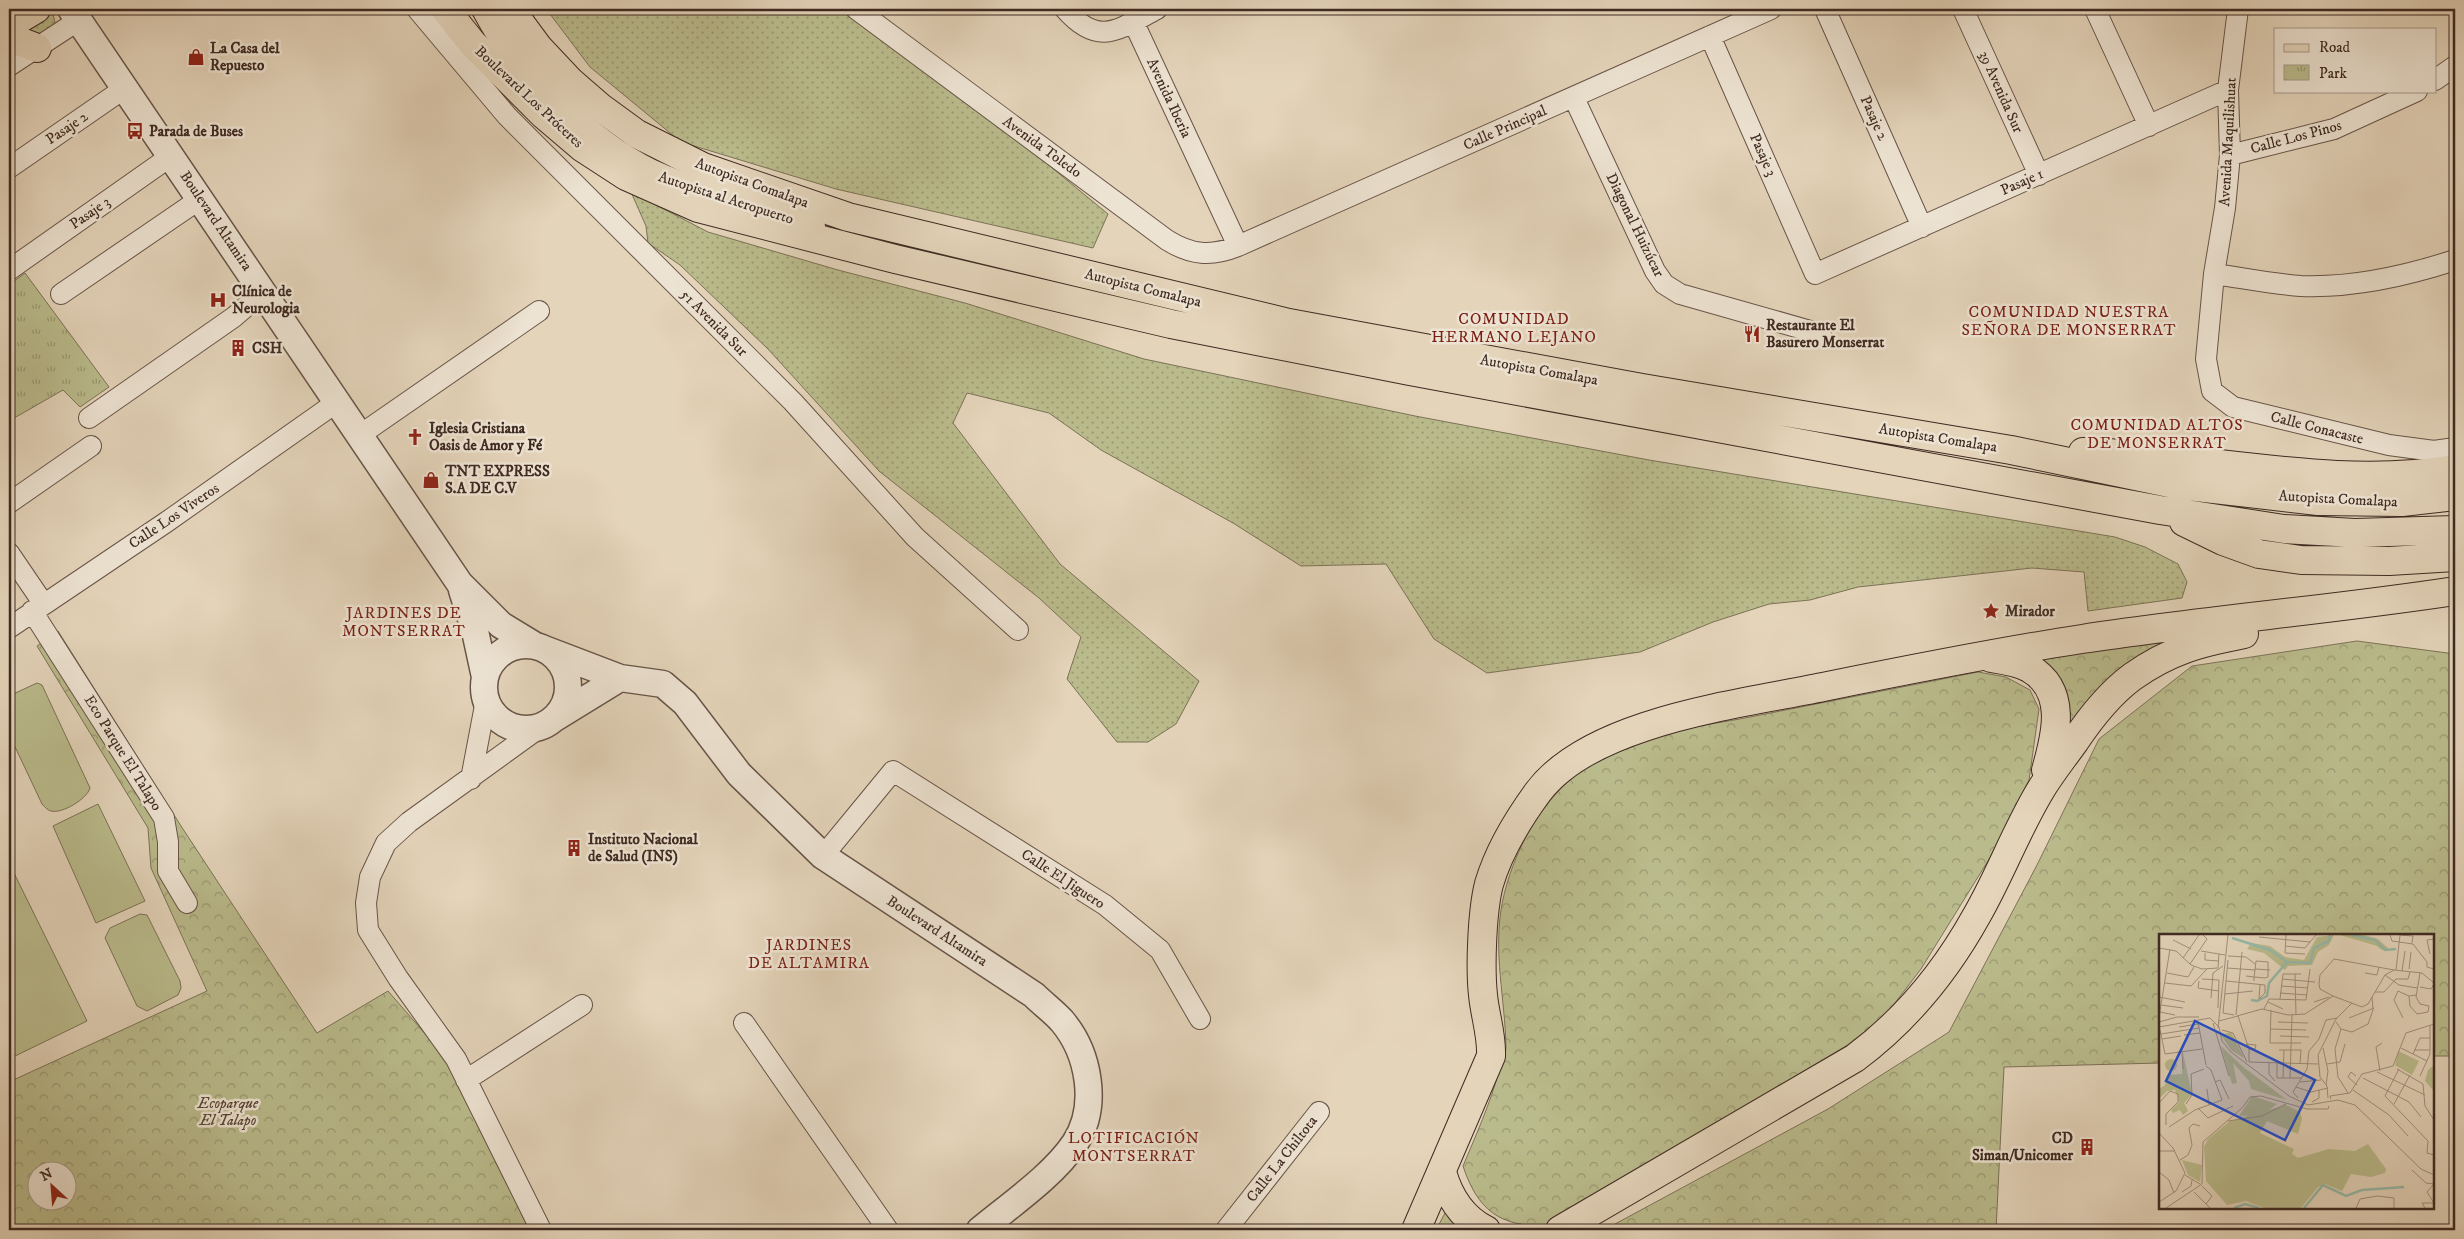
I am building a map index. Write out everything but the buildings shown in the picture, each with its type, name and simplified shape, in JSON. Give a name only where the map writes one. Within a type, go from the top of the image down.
[{"type":"main road","points":[[9,25],[36,9]]},
{"type":"main road","name":"Boulevard Los Próceres","points":[[445,9],[473,44],[543,114],[583,148],[626,176],[698,208],[851,247]]},
{"type":"main road","name":"Autopista al Aeropuerto","points":[[486,9],[527,72],[578,123],[619,153],[649,172],[672,182],[795,219],[851,247]]},
{"type":"main road","name":"Autopista Comalapa","points":[[512,12],[538,47],[570,81],[600,107],[637,134],[703,167],[848,217],[1288,323],[1623,385],[2011,450],[2179,485],[2318,501],[2402,502],[2455,496]]},
{"type":"main road","points":[[9,42],[19,41],[37,48]]},
{"type":"main road","name":"Autopista Comalapa","points":[[851,247],[1180,325],[1410,371],[2160,510],[2284,529],[2355,533],[2455,530]]},
{"type":"main road","points":[[2011,450],[2121,453],[2268,471],[2345,476],[2388,476],[2455,469]]},
{"type":"main road","points":[[2160,510],[2223,541],[2259,554],[2301,560],[2380,561],[2455,556]]},
{"type":"main road","points":[[1416,1230],[1491,1056],[1482,972],[1488,888],[1493,872],[1517,825],[1539,791],[1562,766],[1601,744],[1644,727],[1704,712],[1980,655],[2170,627],[2391,601],[2455,591]]},
{"type":"main road","points":[[1560,1230],[1855,1058],[1888,1031],[1917,1001],[1955,952],[1978,914],[2040,790],[2089,720],[2114,692],[2134,676],[2193,644],[2244,634],[2455,610]]},
{"type":"main road","points":[[1980,655],[2028,668],[2044,681],[2052,695],[2056,712],[2056,735],[2040,790]]},
{"type":"main road","points":[[1442,1172],[1446,1186],[1460,1210],[1486,1230]]},
{"type":"street","name":"51 Avenida Sur","points":[[417,9],[507,116],[793,402],[915,538],[1018,630]]},
{"type":"street","name":"Avenida Toledo","points":[[856,9],[1174,245],[1190,252],[1205,254],[1221,252],[1238,246]]},
{"type":"street","points":[[1065,9],[1084,27],[1097,32],[1110,32],[1157,9]]},
{"type":"street","name":"Calle Principal","points":[[1238,246],[1771,9]]},
{"type":"street","name":"Pasaje 2","points":[[1825,9],[1922,226]]},
{"type":"street","name":"39 Avenida Sur","points":[[1963,9],[2039,175]]},
{"type":"street","points":[[2095,9],[2149,126]]},
{"type":"street","name":"Avenida Maquilishuat","points":[[2214,274],[2230,155],[2228,90],[2238,9]]},
{"type":"street","points":[[9,66],[37,48],[75,14]]},
{"type":"street","name":"Boulevard Altamira","points":[[75,14],[460,584],[501,625],[540,647],[620,678],[663,684],[685,703],[739,774],[823,856],[1034,996],[1062,1020],[1080,1051],[1090,1095],[1083,1128],[1076,1142],[1051,1170],[980,1230]]},
{"type":"street","name":"Avenida Iberia","points":[[1133,22],[1238,246]]},
{"type":"street","name":"Pasaje 3","points":[[1710,36],[1815,274]]},
{"type":"street","points":[[2436,79],[2455,66]]},
{"type":"street","name":"Pasaje 2","points":[[9,168],[125,88]]},
{"type":"street","name":"Pasaje 1","points":[[1815,274],[2228,90]]},
{"type":"street","name":"Calle Los Pinos","points":[[2230,155],[2334,129],[2415,92]]},
{"type":"street","name":"Diagonal Huizúcar","points":[[1574,98],[1655,271],[1664,284],[1680,294],[1821,334]]},
{"type":"street","name":"Pasaje 3","points":[[9,270],[171,156]]},
{"type":"street","points":[[61,294],[200,199]]},
{"type":"street","points":[[2214,274],[2301,286],[2338,285],[2381,280],[2455,260]]},
{"type":"street","name":"Calle Conacaste","points":[[2214,274],[2206,359],[2208,379],[2212,391],[2233,408],[2389,446],[2434,451],[2455,448]]},
{"type":"street","points":[[89,418],[234,317],[263,292]]},
{"type":"street","points":[[360,435],[539,311]]},
{"type":"street","name":"Calle Los Viveros","points":[[9,628],[165,523],[337,402]]},
{"type":"street","points":[[9,503],[91,446]]},
{"type":"street","name":"Eco Parque El Talapo","points":[[9,553],[38,607],[164,818],[168,842],[168,871],[187,903]]},
{"type":"street","name":"Boulevard Altamira","points":[[460,584],[475,631],[485,689]]},
{"type":"street","points":[[471,779],[485,689],[489,667],[504,651],[524,645],[540,647],[560,662],[568,681],[566,702],[547,723],[531,729],[508,726],[491,711],[485,689]]},
{"type":"street","points":[[541,1230],[456,1059],[398,978],[368,930],[366,903],[370,877],[386,843],[409,822],[547,723],[620,678]]},
{"type":"street","name":"Calle El Jiguero","points":[[823,856],[893,771],[1105,905],[1160,950],[1200,1019]]},
{"type":"street","points":[[466,1080],[582,1005]]},
{"type":"street","points":[[744,1023],[888,1230]]},
{"type":"street","name":"Calle La Chiltota","points":[[1226,1230],[1319,1112]]},
{"type":"green space","points":[[844,9],[1034,153],[1108,214],[1093,248],[836,189],[681,142],[590,67],[547,10]]},
{"type":"green space","points":[[53,14],[56,27],[43,36],[19,35]]},
{"type":"green space","points":[[631,192],[708,232],[838,270],[965,303],[1144,359],[1415,416],[1649,460],[2115,537],[2145,547],[2178,564],[2187,582],[2182,598],[2088,611],[2084,572],[2032,568],[1858,587],[1810,600],[1769,604],[1713,622],[1640,652],[1487,673],[1434,639],[1386,564],[1301,566],[1233,523],[1101,450],[1049,413],[967,393],[953,423],[1060,564],[1199,681],[1176,724],[1148,742],[1117,742],[1067,679],[1081,637],[1039,598],[879,471],[768,349],[680,265],[648,243],[646,226]]},
{"type":"green space","points":[[25,273],[109,387],[80,407],[63,390],[9,421],[9,285]]},
{"type":"green space","name":"Ecoparque El Talapo","points":[[58,631],[181,826],[317,1033],[388,991],[455,1071],[529,1230],[9,1230],[9,1082],[207,991],[151,868],[148,828],[37,646]]},
{"type":"green space","points":[[2172,638],[2070,725],[2069,711],[2039,658]]},
{"type":"green space","points":[[2357,641],[2455,654],[2455,1056],[2434,1056],[2434,934],[2159,934],[2159,1063],[2004,1067],[1996,1230],[1604,1230],[1828,1109],[1949,1032],[2037,865],[2099,739],[2192,666]]},
{"type":"green space","points":[[1978,672],[2006,677],[2030,690],[2039,709],[2029,780],[1991,856],[1921,969],[1885,1016],[1846,1046],[1546,1225],[1516,1223],[1492,1213],[1475,1194],[1463,1166],[1487,1107],[1506,1050],[1499,958],[1502,904],[1507,884],[1522,844],[1544,808],[1558,792],[1589,764],[1606,753],[1645,738]]},
{"type":"green space","points":[[37,683],[42,685],[90,788],[84,797],[74,805],[56,811],[48,810],[42,804],[9,734],[9,696]]},
{"type":"green space","points":[[98,804],[145,901],[96,923],[53,826]]},
{"type":"green space","points":[[9,863],[87,1021],[9,1059]]},
{"type":"green space","points":[[140,914],[147,915],[180,981],[181,988],[178,995],[147,1011],[137,1006],[105,938],[110,928]]},
{"type":"green space","points":[[1445,1213],[1468,1230],[1436,1230]]},
{"type":"place","name":"La Casa del Repuesto","points":[[196,57]]},
{"type":"place","name":"Parada de Buses","points":[[135,131]]},
{"type":"place","name":"Clínica de Neurologia","points":[[218,300]]},
{"type":"place","name":"Restaurante El Basurero Monserrat","points":[[1752,334]]},
{"type":"place","name":"CSH","points":[[238,348]]},
{"type":"place","name":"Iglesia Cristiana Oasis de Amor y Fé","points":[[415,437]]},
{"type":"place","name":"TNT EXPRESS S.A DE C.V","points":[[431,480]]},
{"type":"place","name":"Mirador","points":[[1991,611]]},
{"type":"place","name":"Instituto Nacional de Salud (INS)","points":[[574,848]]},
{"type":"place","name":"CD Siman/Unicomer","points":[[2087,1147]]},
{"type":"district","name":"COMUNIDAD NUESTRA SEÑORA DE MONSERRAT","points":[[2069,321]]},
{"type":"district","name":"COMUNIDAD HERMANO LEJANO","points":[[1514,328]]},
{"type":"district","name":"COMUNIDAD ALTOS DE MONSERRAT","points":[[2157,434]]},
{"type":"district","name":"JARDINES DE MONTSERRAT","points":[[404,622]]},
{"type":"district","name":"JARDINES DE ALTAMIRA","points":[[809,954]]},
{"type":"district","name":"LOTIFICACIÓN MONTSERRAT","points":[[1134,1147]]}]
